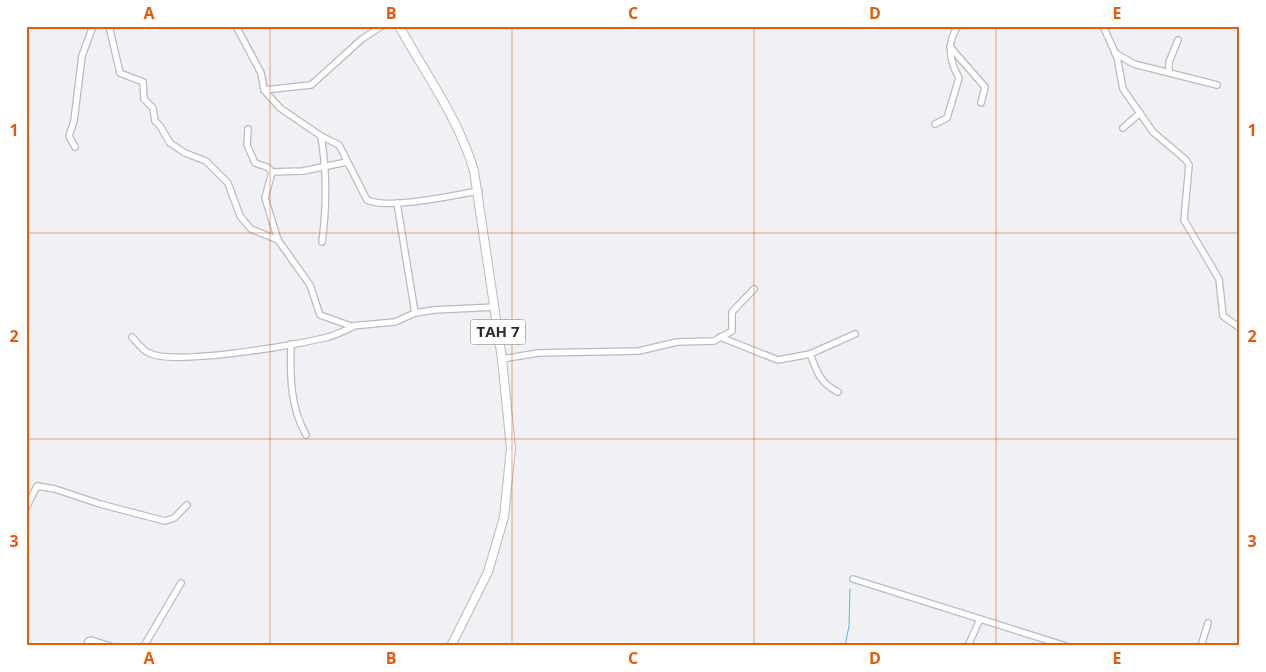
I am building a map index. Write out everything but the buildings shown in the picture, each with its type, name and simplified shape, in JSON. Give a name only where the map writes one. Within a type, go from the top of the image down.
[{"type":"highway","name":"TAH 7","points":[[399,26],[468,151],[479,191],[502,360],[511,448],[504,517],[488,572],[451,646]]},
{"type":"street","points":[[75,147],[69,136],[74,121],[79,71],[93,26]]},
{"type":"street","points":[[109,26],[120,73],[142,82],[144,99],[153,108],[155,121],[170,143],[185,153],[206,161],[228,183],[240,216],[251,229],[278,240]]},
{"type":"street","points":[[236,26],[261,73],[264,90],[280,108],[321,136],[339,145],[367,200],[375,204],[397,203],[479,191]]},
{"type":"street","points":[[264,90],[311,84],[362,39],[382,26]]},
{"type":"street","points":[[934,124],[947,118],[959,78],[951,64],[950,47],[950,38],[958,26]]},
{"type":"street","points":[[1103,26],[1115,53],[1123,90],[1158,137],[1186,160],[1189,165],[1184,220],[1219,279],[1223,316],[1240,328]]},
{"type":"street","points":[[1169,71],[1170,62],[1178,40]]},
{"type":"street","points":[[950,47],[985,87],[981,104]]},
{"type":"street","points":[[1115,53],[1134,64],[1169,71],[1217,85]]},
{"type":"street","points":[[1123,128],[1140,114]]},
{"type":"street","points":[[248,129],[247,146],[255,163],[267,167],[272,172],[327,168],[347,162]]},
{"type":"street","points":[[321,136],[327,168],[327,206],[322,242]]},
{"type":"street","points":[[272,172],[266,198],[278,240],[310,285],[320,315],[351,326],[395,322],[415,313],[495,307]]},
{"type":"street","points":[[397,203],[415,313]]},
{"type":"street","points":[[502,360],[538,353],[639,351],[677,342],[714,340],[732,331],[732,312],[754,289]]},
{"type":"street","points":[[132,337],[148,353],[174,357],[229,354],[291,344],[330,337],[353,327]]},
{"type":"street","points":[[720,337],[778,360],[810,354],[855,334]]},
{"type":"street","points":[[291,344],[290,372],[294,407],[306,434]]},
{"type":"street","points":[[810,354],[819,378],[826,386],[838,392]]},
{"type":"street","points":[[26,508],[37,486],[55,489],[100,504],[165,521],[174,518],[187,505]]},
{"type":"street","points":[[853,579],[1066,646]]},
{"type":"street","points":[[144,646],[181,583]]},
{"type":"street","points":[[968,646],[980,619]]},
{"type":"street","points":[[1201,646],[1208,623]]},
{"type":"street","points":[[87,646],[88,641],[91,640],[110,646]]},
{"type":"waterway","points":[[845,646],[849,626],[850,589]]}]
